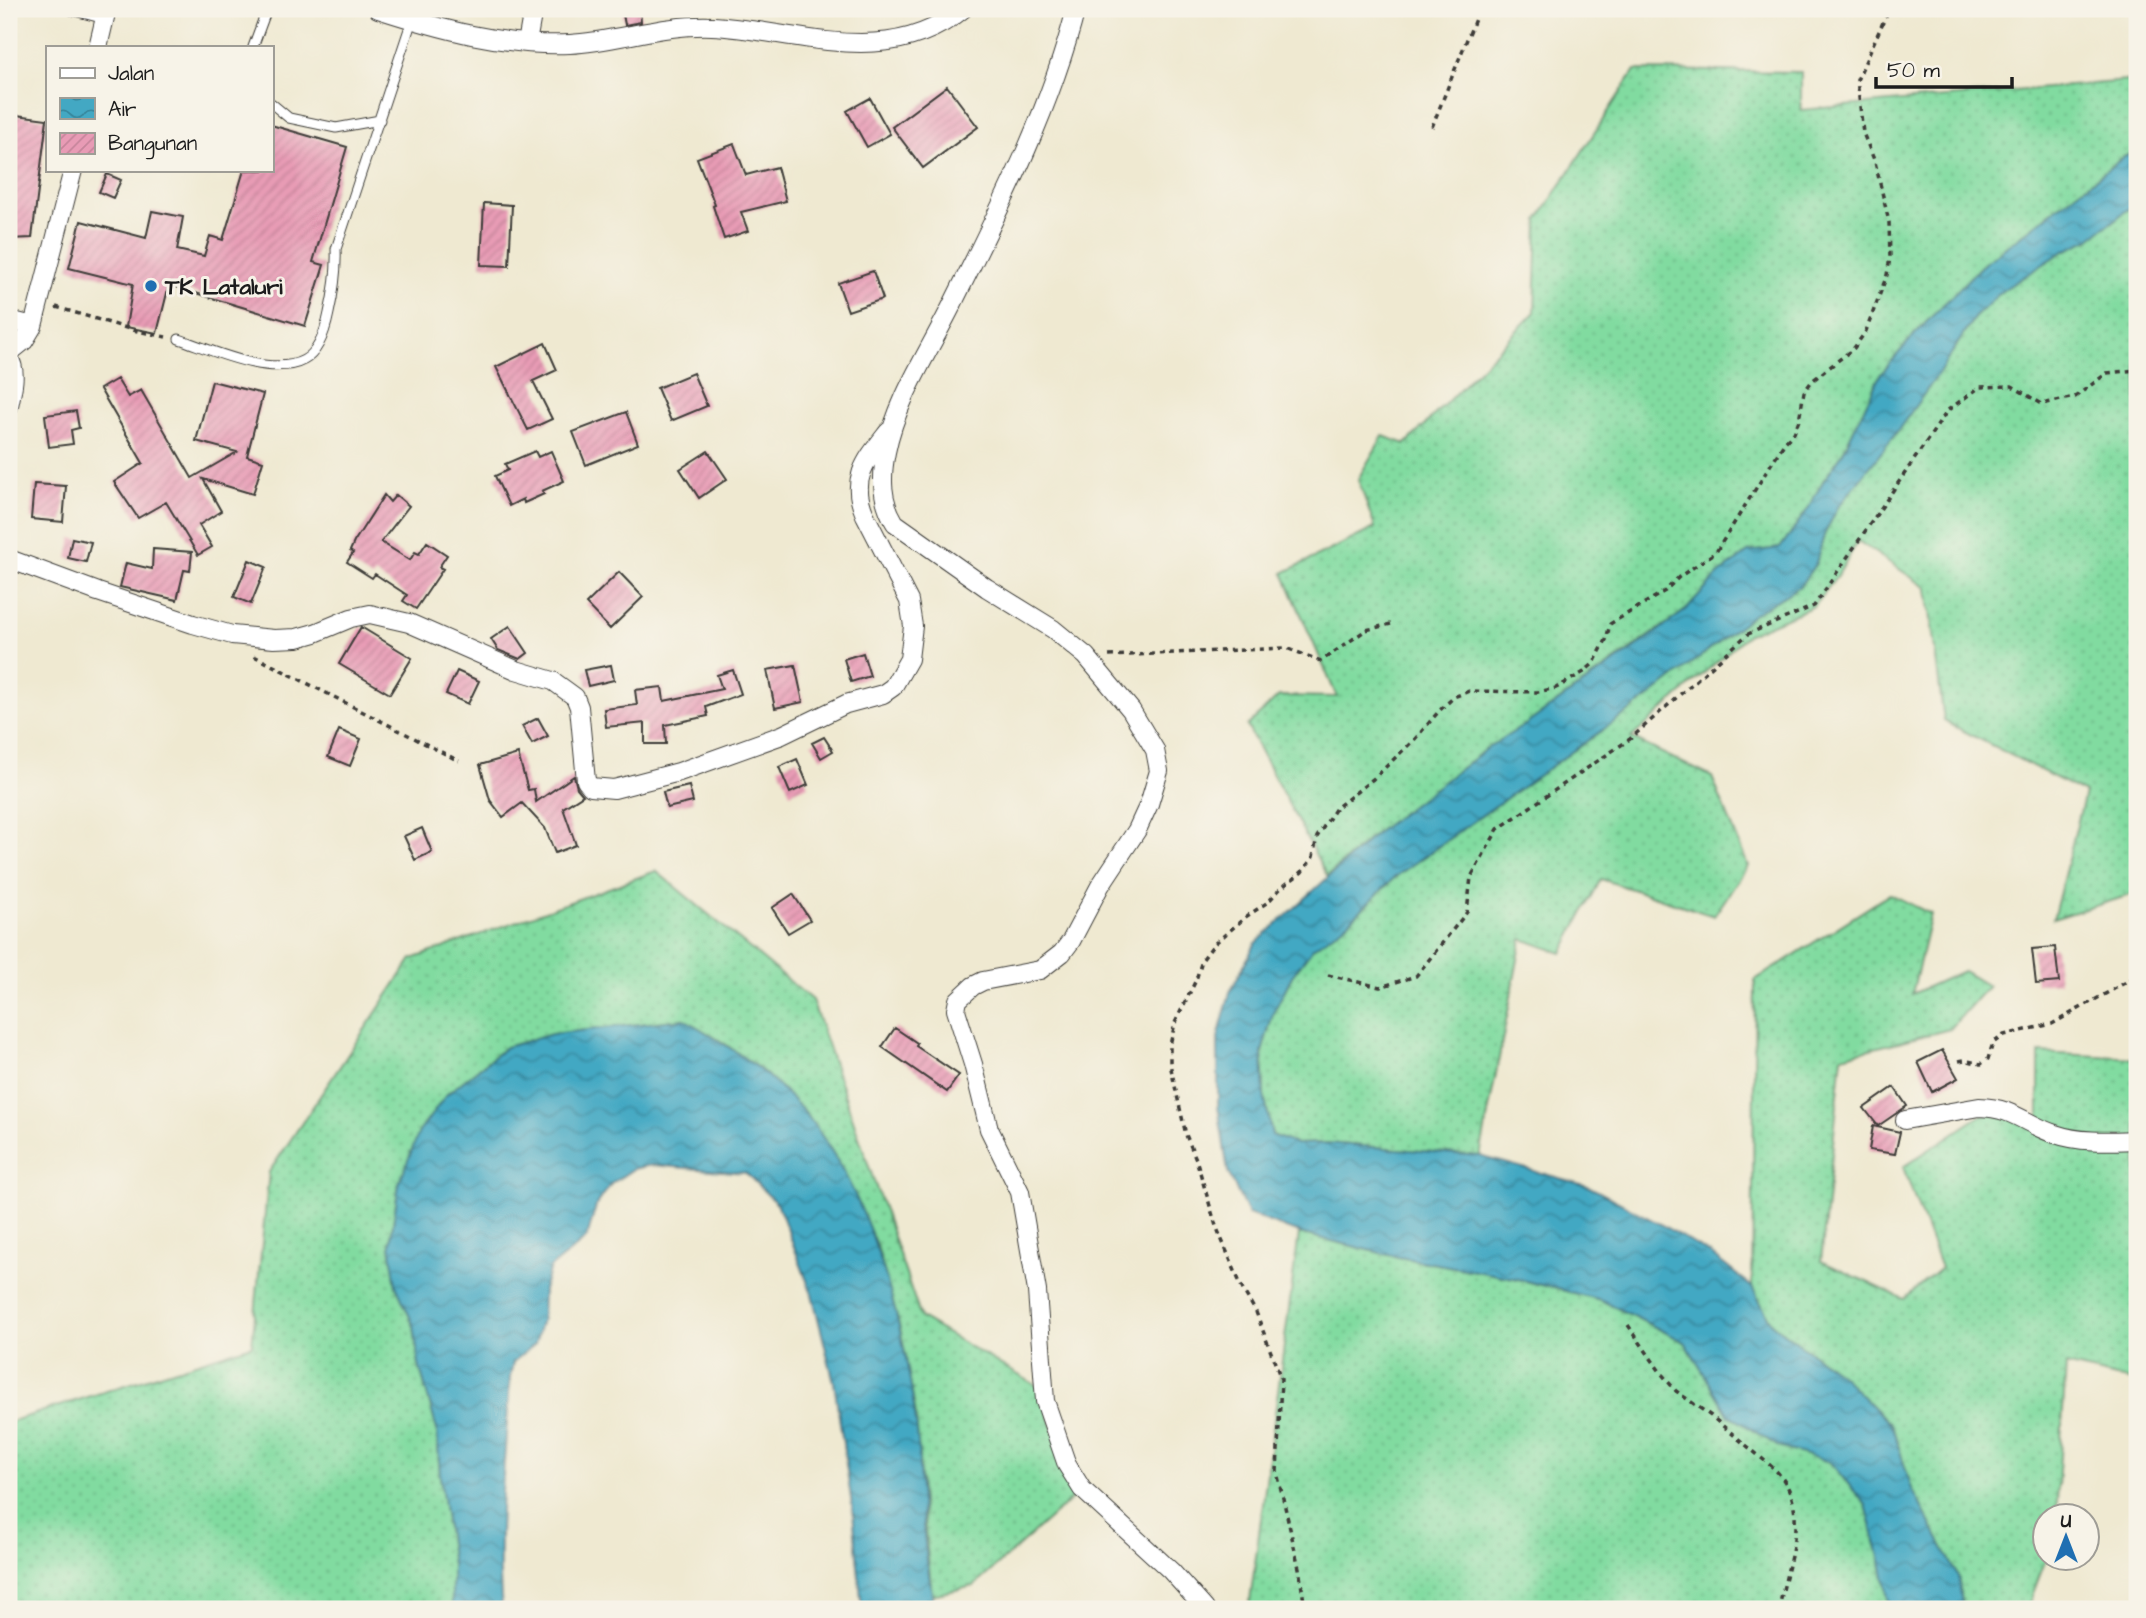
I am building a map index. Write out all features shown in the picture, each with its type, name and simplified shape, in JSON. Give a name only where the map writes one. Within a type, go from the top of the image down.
[{"type":"street","points":[[378,9],[479,37],[527,43],[571,44],[678,27],[713,26],[847,44],[887,43],[922,32],[963,9]]},
{"type":"street","points":[[527,43],[533,9]]},
{"type":"street","points":[[1076,9],[1065,54],[1043,111],[995,218],[914,378],[894,424],[886,450],[882,484],[887,511],[895,523],[987,588],[1053,629],[1086,656],[1130,710],[1155,750],[1159,771],[1155,791],[1137,830],[1090,902],[1071,941],[1056,960],[1032,973],[983,981],[974,986],[958,1000],[956,1010],[974,1063],[989,1129],[1020,1192],[1037,1291],[1045,1401],[1067,1465],[1082,1489],[1171,1571],[1205,1609]]},
{"type":"street","points":[[98,46],[106,14]]},
{"type":"street","points":[[9,407],[14,376],[9,355],[24,341],[33,326],[72,172]]},
{"type":"street","points":[[9,320],[33,326]]},
{"type":"street","points":[[9,559],[98,593],[232,635],[298,638],[351,618],[370,614],[409,622],[482,656],[553,681],[565,688],[575,697],[579,707],[586,781],[591,787],[614,789],[679,772],[782,735],[846,704],[883,694],[893,687],[909,659],[913,614],[909,601],[864,515],[857,492],[859,476],[869,456],[894,424]]},
{"type":"street","points":[[1905,1120],[1990,1107],[2004,1109],[2055,1134],[2071,1138],[2095,1141],[2137,1140]]},
{"type":"lane","points":[[67,9],[106,14]]},
{"type":"lane","points":[[253,46],[267,9]]},
{"type":"lane","points":[[179,339],[264,365],[287,366],[307,359],[325,332],[336,282],[336,248],[412,20]]},
{"type":"lane","points":[[273,105],[289,118],[336,128],[380,120]]},
{"type":"path","points":[[1433,127],[1479,9]]},
{"type":"path","points":[[1305,1609],[1278,1472],[1281,1379],[1256,1312],[1216,1226],[1186,1135],[1170,1065],[1170,1045],[1175,1023],[1202,960],[1214,944],[1301,872],[1313,857],[1318,837],[1336,808],[1373,779],[1454,697],[1469,691],[1538,692],[1556,688],[1594,663],[1602,650],[1610,624],[1665,591],[1679,577],[1716,552],[1785,442],[1794,433],[1804,392],[1812,381],[1854,348],[1866,331],[1887,275],[1890,258],[1889,222],[1875,162],[1863,133],[1857,80],[1889,9]]},
{"type":"path","points":[[40,303],[133,330],[179,339]]},
{"type":"path","points":[[1328,975],[1380,987],[1416,976],[1467,912],[1471,877],[1498,829],[1630,739],[1748,634],[1814,606],[1948,411],[1980,387],[2012,386],[2042,404],[2075,397],[2107,373],[2137,370]]},
{"type":"path","points":[[1086,656],[1286,648],[1321,661],[1366,630],[1391,624]]},
{"type":"path","points":[[254,656],[459,761]]},
{"type":"path","points":[[2137,849],[2130,868],[2137,889]]},
{"type":"path","points":[[1959,1061],[1980,1064],[1988,1059],[1993,1043],[2004,1035],[2052,1024],[2137,976]]},
{"type":"path","points":[[1628,1325],[1676,1391],[1771,1466],[1787,1486],[1795,1507],[1796,1523],[1779,1609]]},
{"type":"green space","points":[[1635,70],[1801,72],[1801,110],[2137,80],[2137,151],[2123,157],[1981,266],[1915,334],[1880,375],[1842,454],[1780,548],[1748,552],[1718,575],[1687,609],[1525,725],[1489,747],[1381,829],[1327,876],[1247,726],[1279,696],[1337,697],[1283,573],[1375,528],[1358,479],[1383,436],[1406,444],[1535,312],[1538,220]]},
{"type":"green space","points":[[2137,202],[2137,893],[2053,919],[2085,793],[1944,721],[1927,588],[1858,541],[1838,575],[1814,606],[1748,634],[1631,738],[1712,777],[1748,866],[1714,916],[1601,879],[1562,953],[1522,939],[1480,1156],[1327,1143],[1295,1144],[1272,1135],[1264,1095],[1262,1052],[1273,1013],[1292,976],[1313,948],[1348,923],[1395,877],[1652,695],[1754,614],[1800,586],[1816,563],[1824,535],[1838,507],[1891,440],[1974,318],[2003,290],[2064,251],[2090,239]]},
{"type":"green space","points":[[656,871],[812,1000],[921,1318],[1039,1387],[1076,1495],[974,1586],[932,1595],[916,1415],[901,1332],[878,1249],[841,1168],[805,1113],[762,1071],[724,1043],[684,1019],[552,1034],[506,1047],[446,1095],[399,1183],[390,1245],[396,1286],[414,1326],[419,1365],[437,1430],[452,1565],[452,1609],[9,1609],[9,1422],[252,1345],[269,1172],[412,959]]},
{"type":"green space","points":[[1890,894],[1931,914],[1912,994],[1963,971],[1988,986],[1950,1029],[1842,1056],[1821,1261],[1904,1299],[1941,1268],[1903,1167],[1989,1110],[2039,1128],[2039,1053],[2137,1058],[2137,1382],[2066,1365],[2057,1502],[2030,1502],[2030,1572],[2041,1572],[2027,1609],[1963,1609],[1958,1576],[1912,1489],[1892,1426],[1841,1375],[1772,1324],[1752,1287],[1755,980]]},
{"type":"green space","points":[[1299,1233],[1393,1256],[1514,1278],[1601,1300],[1685,1342],[1728,1414],[1779,1447],[1830,1462],[1866,1505],[1880,1556],[1890,1609],[1249,1609]]},
{"type":"water","points":[[2137,151],[2137,202],[2090,239],[2064,251],[2003,290],[1974,318],[1891,440],[1838,507],[1824,535],[1816,563],[1800,586],[1754,614],[1652,695],[1395,877],[1348,923],[1313,948],[1292,976],[1273,1013],[1262,1052],[1264,1095],[1272,1135],[1295,1144],[1327,1143],[1480,1156],[1588,1186],[1712,1255],[1752,1287],[1772,1324],[1841,1375],[1892,1426],[1912,1489],[1958,1576],[1963,1609],[1890,1609],[1880,1556],[1866,1505],[1830,1462],[1779,1447],[1728,1414],[1685,1342],[1601,1300],[1514,1278],[1393,1256],[1299,1233],[1248,1214],[1228,1172],[1218,1107],[1218,1038],[1230,992],[1255,944],[1381,829],[1489,747],[1525,725],[1687,609],[1718,575],[1748,552],[1780,548],[1842,454],[1880,375],[1915,334],[1981,266],[2124,157]]},
{"type":"water","points":[[684,1019],[749,1061],[805,1113],[828,1144],[865,1217],[891,1296],[909,1376],[917,1432],[926,1549],[935,1609],[862,1609],[853,1512],[834,1382],[812,1294],[778,1205],[746,1173],[652,1165],[633,1169],[611,1184],[596,1206],[587,1238],[550,1268],[543,1290],[542,1319],[535,1344],[513,1362],[510,1377],[500,1522],[502,1609],[452,1609],[452,1565],[437,1430],[419,1365],[414,1326],[396,1286],[390,1245],[399,1183],[419,1132],[446,1095],[506,1047],[552,1034]]},
{"type":"building","points":[[622,9],[640,9],[641,22],[625,25]]},
{"type":"building","points":[[947,86],[978,127],[923,168],[892,127]]},
{"type":"building","points":[[870,98],[890,134],[867,147],[847,111]]},
{"type":"building","points":[[9,114],[46,119],[32,238],[9,239]]},
{"type":"building","points":[[273,126],[347,147],[313,262],[324,265],[305,326],[169,285],[157,333],[126,327],[133,284],[69,268],[81,221],[146,238],[152,211],[183,217],[177,250],[204,256],[210,236],[223,240],[243,172],[273,172]]},
{"type":"building","points":[[734,144],[746,175],[777,167],[786,201],[741,212],[748,231],[724,239],[713,206],[715,205],[697,158]]},
{"type":"building","points":[[107,174],[121,180],[113,198],[99,192]]},
{"type":"building","points":[[484,203],[512,205],[509,266],[481,265]]},
{"type":"building","points":[[873,271],[883,299],[848,311],[838,283]]},
{"type":"building","points":[[545,343],[557,370],[533,381],[552,419],[528,430],[496,367]]},
{"type":"building","points":[[693,373],[707,406],[671,421],[657,388]]},
{"type":"building","points":[[117,379],[128,397],[141,390],[192,478],[237,452],[196,441],[212,381],[263,394],[247,456],[263,461],[253,494],[203,479],[221,511],[199,525],[212,547],[198,555],[166,502],[138,518],[114,482],[143,463],[100,389]]},
{"type":"building","points":[[76,411],[79,428],[71,430],[73,444],[49,447],[45,415]]},
{"type":"building","points":[[626,412],[638,444],[586,465],[573,432]]},
{"type":"building","points":[[535,451],[538,457],[551,451],[564,481],[542,491],[544,494],[509,506],[495,476],[508,470],[505,464]]},
{"type":"building","points":[[708,451],[727,479],[699,498],[680,469]]},
{"type":"building","points":[[34,484],[66,486],[63,522],[31,519]]},
{"type":"building","points":[[384,495],[390,502],[396,495],[409,506],[381,542],[410,560],[415,552],[419,554],[427,542],[447,555],[439,567],[443,569],[416,609],[403,601],[407,595],[375,574],[372,578],[347,562],[353,553],[350,551],[354,542]]},
{"type":"building","points":[[72,538],[91,542],[86,562],[68,558]]},
{"type":"building","points":[[153,549],[192,552],[190,571],[184,570],[177,600],[120,587],[126,563],[152,569]]},
{"type":"building","points":[[249,560],[266,567],[251,604],[234,597]]},
{"type":"building","points":[[619,572],[643,597],[610,629],[586,604]]},
{"type":"building","points":[[510,626],[528,653],[520,659],[498,650],[491,639]]},
{"type":"building","points":[[361,627],[412,658],[390,694],[339,664]]},
{"type":"building","points":[[863,653],[870,676],[851,682],[844,659]]},
{"type":"building","points":[[611,665],[614,680],[588,686],[584,670]]},
{"type":"building","points":[[795,665],[803,702],[775,708],[767,670]]},
{"type":"building","points":[[733,670],[741,694],[706,707],[708,716],[665,725],[666,744],[645,744],[645,723],[606,727],[604,709],[637,705],[635,690],[662,687],[664,701],[722,689],[717,675]]},
{"type":"building","points":[[457,671],[479,681],[468,704],[446,694]]},
{"type":"building","points":[[538,718],[548,736],[532,744],[522,726]]},
{"type":"building","points":[[339,730],[361,739],[350,766],[328,757]]},
{"type":"building","points":[[824,737],[833,751],[821,758],[812,743]]},
{"type":"building","points":[[518,754],[528,790],[534,789],[536,802],[574,776],[577,788],[583,795],[563,808],[576,845],[555,853],[545,828],[522,803],[503,817],[490,800],[480,765]]},
{"type":"building","points":[[797,759],[808,785],[790,793],[779,767]]},
{"type":"building","points":[[689,786],[693,802],[667,808],[663,792]]},
{"type":"building","points":[[422,828],[432,852],[415,860],[404,836]]},
{"type":"building","points":[[793,894],[810,920],[788,933],[772,908]]},
{"type":"building","points":[[2055,947],[2059,982],[2036,984],[2032,949]]},
{"type":"building","points":[[895,1028],[959,1075],[947,1092],[882,1047]]},
{"type":"building","points":[[1942,1050],[1958,1078],[1932,1092],[1918,1062]]},
{"type":"building","points":[[1894,1087],[1907,1106],[1878,1126],[1864,1108]]},
{"type":"building","points":[[1873,1126],[1900,1132],[1895,1154],[1869,1150]]},
{"type":"place","name":"TK Lataluri","points":[[151,286]]}]
